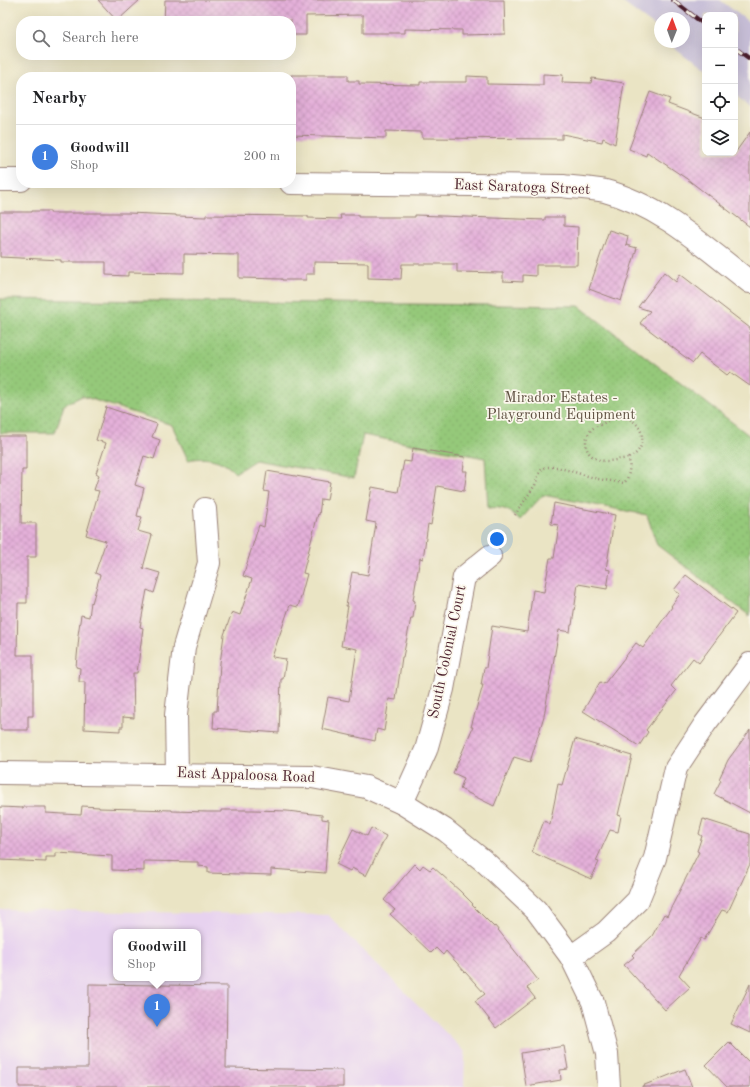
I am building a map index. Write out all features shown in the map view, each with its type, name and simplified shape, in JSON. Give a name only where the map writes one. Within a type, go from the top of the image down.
[{"type":"street","points":[[0,180],[16,180]]},
{"type":"street","name":"East Saratoga Street","points":[[296,183],[563,186],[605,192],[641,204],[673,223],[750,282]]},
{"type":"street","points":[[177,774],[176,715],[184,647],[209,563],[205,509]]},
{"type":"street","name":"South Colonial Court","points":[[402,803],[426,750],[443,689],[464,577],[490,556]]},
{"type":"street","points":[[571,957],[606,932],[638,900],[655,858],[676,768],[705,724],[750,664]]},
{"type":"street","name":"East Appaloosa Road","points":[[0,773],[312,776],[366,787],[402,803],[445,830],[485,862],[536,910],[571,957],[593,1002],[607,1054],[609,1087]]},
{"type":"path","points":[[617,417],[634,422],[642,434],[642,444],[637,453],[629,458],[609,461],[596,458],[590,454],[587,449],[586,439],[588,434],[595,427],[617,417]]},
{"type":"path","points":[[516,516],[529,495],[542,469],[551,466],[598,479],[624,483],[629,472],[629,458]]},
{"type":"shaded area","points":[[619,0],[720,0],[736,12],[702,12],[702,70],[674,48],[690,48],[690,12],[654,12],[654,26]]},
{"type":"shaded area","points":[[738,14],[750,23],[750,107],[738,97]]},
{"type":"shaded area","points":[[0,910],[328,915],[465,1052],[464,1087],[0,1087]]},
{"type":"green space","name":"Mirador Estates - Playground Equipment","points":[[0,299],[579,306],[750,436],[750,616],[657,545],[647,515],[543,495],[520,520],[506,510],[488,508],[485,458],[363,435],[354,478],[255,460],[235,473],[225,464],[214,460],[201,458],[188,460],[172,425],[82,396],[64,405],[55,433],[0,433]]},
{"type":"building","points":[[98,0],[140,0],[122,16],[112,16]]},
{"type":"building","points":[[165,0],[504,0],[505,34],[462,35],[462,30],[405,29],[405,33],[363,33],[363,15],[306,16],[306,35],[296,35],[296,16],[164,16]]},
{"type":"building","points":[[543,74],[563,75],[562,82],[591,83],[592,78],[624,83],[615,144],[603,138],[602,142],[562,134],[562,139],[422,138],[422,132],[386,131],[386,138],[296,135],[296,75],[348,75],[348,81],[359,81],[359,84],[420,85],[420,82],[467,82],[467,76],[487,77],[487,84],[543,85]]},
{"type":"building","points":[[650,92],[670,99],[668,104],[702,117],[702,156],[738,156],[738,149],[750,132],[750,227],[687,179],[647,152],[646,156],[629,149]]},
{"type":"building","points":[[50,211],[50,213],[128,213],[206,217],[206,215],[308,216],[308,218],[341,219],[340,215],[358,215],[358,217],[415,217],[415,215],[545,220],[545,217],[564,217],[564,226],[578,227],[577,265],[536,265],[536,276],[523,275],[523,282],[503,281],[503,273],[457,272],[457,264],[402,264],[401,279],[368,278],[368,263],[314,262],[314,274],[306,274],[306,280],[282,280],[239,278],[239,255],[184,254],[184,273],[128,272],[128,276],[106,275],[106,262],[61,262],[61,260],[0,257],[0,212]]},
{"type":"building","points":[[609,230],[628,236],[626,245],[637,248],[621,301],[589,289]]},
{"type":"building","points":[[664,272],[676,282],[680,274],[750,328],[750,386],[730,372],[727,375],[700,354],[693,363],[640,323],[650,311],[638,307]]},
{"type":"building","points":[[106,407],[157,424],[152,437],[160,440],[154,459],[144,456],[135,485],[144,488],[137,516],[142,517],[138,531],[152,535],[143,568],[160,573],[154,593],[147,590],[140,627],[143,628],[137,673],[133,673],[134,718],[123,717],[123,727],[120,727],[120,731],[84,729],[85,682],[79,682],[80,668],[76,667],[81,615],[89,617],[91,602],[92,603],[100,575],[95,573],[106,541],[86,535],[99,491],[94,490],[99,475],[96,473],[106,443],[96,440]]},
{"type":"building","points":[[0,436],[26,436],[26,470],[22,470],[21,523],[36,523],[36,557],[27,557],[27,603],[18,603],[17,655],[33,655],[33,716],[28,716],[28,730],[0,730]]},
{"type":"building","points":[[413,448],[465,457],[463,471],[467,471],[464,491],[437,486],[431,525],[428,524],[423,559],[420,558],[413,600],[415,601],[413,618],[411,618],[402,657],[396,700],[389,699],[384,731],[377,729],[375,741],[322,729],[328,697],[349,701],[357,649],[341,646],[352,572],[368,575],[376,523],[366,521],[372,487],[398,492],[404,461],[411,462]]},
{"type":"building","points":[[267,471],[330,482],[327,500],[321,499],[319,515],[318,514],[303,573],[307,574],[298,607],[290,605],[272,657],[286,659],[283,679],[281,679],[279,733],[213,728],[214,711],[217,711],[220,663],[224,635],[232,612],[240,615],[252,579],[243,576],[259,525],[264,527],[269,492],[264,491]]},
{"type":"building","points":[[554,503],[615,515],[606,569],[610,570],[607,589],[578,584],[570,632],[559,630],[544,716],[530,762],[514,757],[494,806],[460,789],[464,778],[453,773],[473,727],[471,727],[483,685],[481,685],[484,668],[486,668],[492,626],[527,632],[533,590],[544,592],[550,558],[554,558],[559,525],[551,524]]},
{"type":"building","points":[[686,575],[736,613],[699,663],[693,658],[671,686],[676,691],[646,730],[648,732],[639,746],[583,711],[600,682],[604,684],[636,643],[643,648],[680,594],[674,590]]},
{"type":"building","points":[[750,730],[750,813],[714,794],[728,760]]},
{"type":"building","points":[[575,739],[632,756],[618,815],[621,816],[618,832],[610,830],[596,861],[599,862],[591,879],[532,852],[544,821],[550,824],[558,784],[562,785]]},
{"type":"building","points":[[82,806],[208,812],[221,812],[221,810],[287,811],[322,815],[322,819],[329,820],[325,873],[271,869],[271,875],[208,873],[208,867],[198,866],[198,862],[144,861],[144,871],[112,870],[112,856],[56,853],[56,857],[46,857],[46,862],[0,860],[0,807],[46,807],[46,813],[81,815]]},
{"type":"building","points":[[703,819],[750,834],[750,864],[728,912],[722,910],[704,940],[701,938],[679,975],[690,987],[665,1010],[624,965],[634,957],[632,955],[652,936],[664,914],[667,916],[699,852],[697,851],[702,836],[699,834]]},
{"type":"building","points":[[371,828],[386,836],[366,876],[352,868],[350,871],[336,864],[353,829],[367,836]]},
{"type":"building","points":[[415,864],[420,869],[423,865],[430,870],[433,867],[460,891],[494,927],[495,926],[538,980],[527,988],[535,998],[496,1028],[475,1001],[485,994],[446,951],[443,955],[436,948],[431,953],[390,914],[395,910],[384,900]]},
{"type":"building","points":[[89,984],[227,986],[226,1068],[343,1070],[343,1087],[19,1087],[19,1068],[88,1068]]},
{"type":"building","points":[[750,984],[750,1033],[731,1024]]},
{"type":"building","points":[[729,1042],[750,1063],[750,1087],[727,1087],[706,1065]]},
{"type":"building","points":[[564,1046],[568,1069],[560,1070],[561,1080],[526,1086],[521,1053]]},
{"type":"building","points":[[685,1069],[692,1087],[642,1087],[642,1086]]},
{"type":"railway","points":[[673,0],[702,23]]},
{"type":"railway","points":[[738,50],[750,59]]},
{"type":"place","name":"Goodwill","points":[[157,1027]]}]
